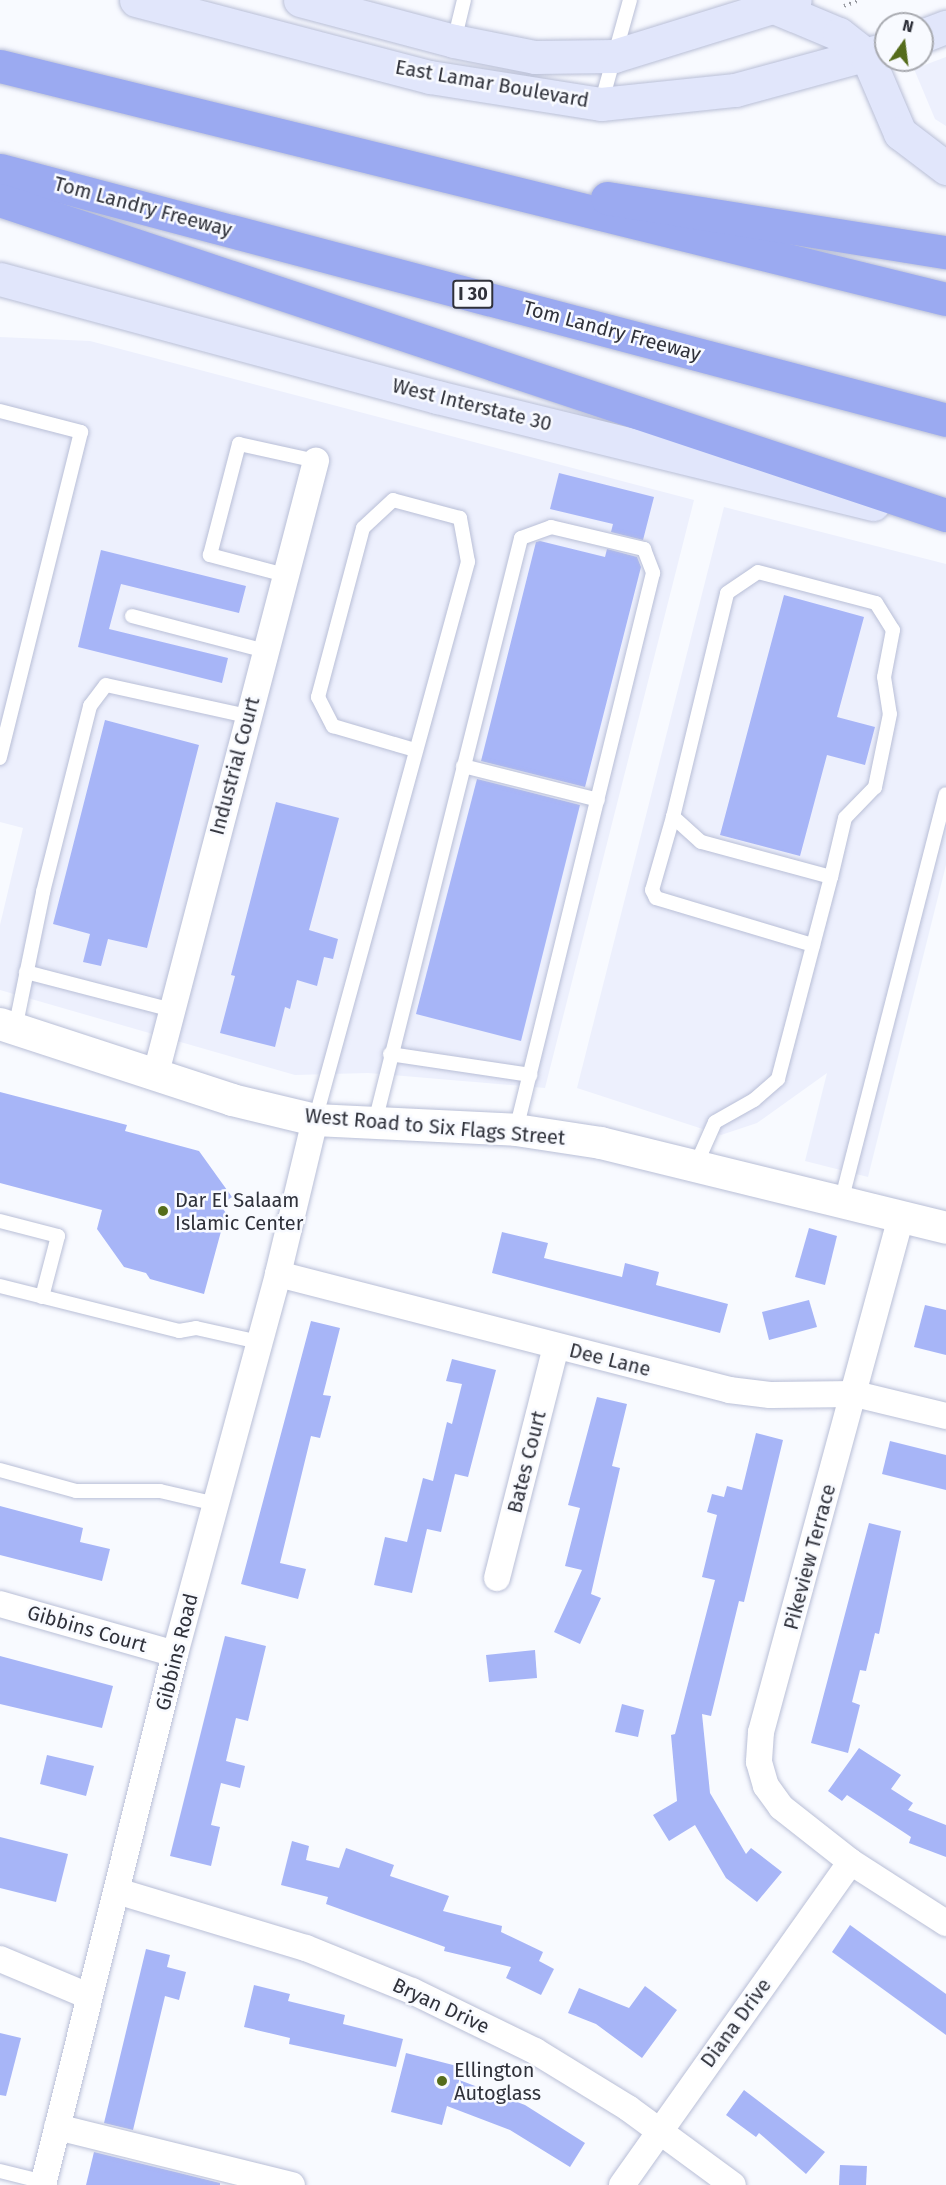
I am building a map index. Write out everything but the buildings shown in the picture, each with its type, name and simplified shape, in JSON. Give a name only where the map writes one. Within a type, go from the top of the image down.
[{"type":"highway","points":[[0,66],[946,299]]},
{"type":"highway","points":[[393,164],[946,252]]},
{"type":"highway","name":"Tom Landry Freeway","points":[[0,170],[946,420]]},
{"type":"highway","points":[[0,200],[946,515]]},
{"type":"main road","name":"East Lamar Boulevard","points":[[136,0],[430,77],[602,104],[735,90],[874,53]]},
{"type":"main road","name":"East Lamar Boulevard","points":[[300,0],[454,41],[535,57],[614,57],[784,4]]},
{"type":"main road","points":[[784,4],[874,51]]},
{"type":"main road","points":[[882,72],[900,133],[946,168]]},
{"type":"main road","name":"West Interstate 30","points":[[0,279],[437,397],[946,524]]},
{"type":"street","name":"Industrial Court","points":[[156,1073],[247,716],[316,461]]},
{"type":"street","name":"West Road to Six Flags Street","points":[[7,1026],[156,1073],[232,1100],[315,1120],[516,1130],[601,1143],[946,1228]]},
{"type":"street","name":"Gibbins Road","points":[[43,2184],[175,1654],[278,1274],[315,1120]]},
{"type":"street","name":"Pikeview Terrace","points":[[901,1217],[855,1394],[761,1732],[759,1762],[766,1786],[781,1807],[851,1862],[946,1923]]},
{"type":"street","name":"Dee Lane","points":[[278,1274],[729,1390],[770,1395],[855,1394],[946,1416]]},
{"type":"street","name":"Bates Court","points":[[497,1578],[556,1347]]},
{"type":"street","name":"Gibbins Court","points":[[0,1604],[175,1654]]},
{"type":"street","name":"Diana Drive","points":[[622,2185],[851,1862]]},
{"type":"street","name":"Bryan Drive","points":[[117,1891],[306,1948],[412,1991],[535,2050],[659,2131],[733,2185]]},
{"type":"street","points":[[0,1959],[88,1996]]},
{"type":"street","points":[[57,2127],[292,2185]]},
{"type":"lane","points":[[454,41],[464,0]]},
{"type":"lane","points":[[602,104],[630,0]]},
{"type":"lane","points":[[0,411],[81,432],[0,758]]},
{"type":"lane","points":[[285,575],[210,555],[239,444],[316,461]]},
{"type":"lane","points":[[315,1120],[414,750],[468,562],[460,518],[393,500],[363,528],[318,697],[333,726],[414,750]]},
{"type":"lane","points":[[375,1122],[390,1054],[521,538],[551,527],[644,549],[653,573],[516,1130]]},
{"type":"lane","points":[[695,1167],[714,1122],[754,1100],[778,1078],[831,877],[845,818],[875,787],[890,714],[884,677],[893,630],[876,603],[758,572],[727,593],[673,817],[652,890],[656,898],[813,945]]},
{"type":"lane","points":[[132,616],[265,651]]},
{"type":"lane","points":[[7,1026],[26,972],[90,706],[106,685],[247,716]]},
{"type":"lane","points":[[463,766],[597,800]]},
{"type":"lane","points":[[841,1202],[944,814],[946,794]]},
{"type":"lane","points":[[673,817],[701,842],[831,877]]},
{"type":"lane","points":[[26,972],[172,1010]]},
{"type":"lane","points":[[390,1054],[530,1075]]},
{"type":"lane","points":[[0,1221],[58,1236],[42,1297]]},
{"type":"lane","points":[[0,1286],[178,1332],[196,1328],[259,1342]]},
{"type":"lane","points":[[0,1470],[76,1491],[160,1491],[216,1504]]},
{"type":"lane","points":[[0,2171],[43,2184]]},
{"type":"shaded area","points":[[946,57],[946,126],[935,119],[915,72],[934,72],[934,62]]},
{"type":"shaded area","points":[[0,337],[90,341],[694,500],[545,1088],[368,1073],[295,1075],[0,990],[0,925],[23,828],[0,822]]},
{"type":"shaded area","points":[[724,507],[946,564],[946,865],[868,1177],[805,1161],[827,1073],[757,1123],[721,1135],[577,1088]]},
{"type":"place","name":"Dar El Salaam Islamic Center","points":[[163,1211]]},
{"type":"place","name":"Ellington Autoglass","points":[[442,2081]]}]
